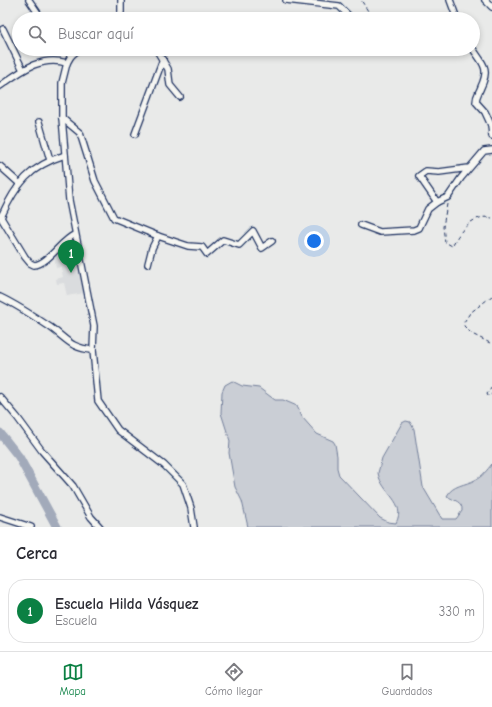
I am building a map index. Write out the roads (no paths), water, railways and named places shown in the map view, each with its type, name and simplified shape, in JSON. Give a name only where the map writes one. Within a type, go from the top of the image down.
[{"type":"street","points":[[29,0],[37,12]]},
{"type":"street","points":[[121,0],[121,12]]},
{"type":"street","points":[[286,0],[325,3],[339,6],[345,12]]},
{"type":"street","points":[[450,0],[454,12]]},
{"type":"street","points":[[486,0],[492,8]]},
{"type":"street","points":[[3,29],[12,47]]},
{"type":"street","points":[[16,56],[23,70]]},
{"type":"street","points":[[71,56],[67,63],[62,83],[62,118],[74,235],[94,326],[93,350],[98,401],[118,430],[164,465],[182,484],[191,508],[194,527]]},
{"type":"street","points":[[161,56],[168,69],[170,84],[180,97]]},
{"type":"street","points":[[479,56],[485,64],[485,72],[482,86],[476,95],[476,102],[485,112],[491,125],[492,136]]},
{"type":"street","points":[[135,134],[163,59]]},
{"type":"street","points":[[0,86],[34,64],[58,60],[67,63]]},
{"type":"street","points":[[62,118],[80,133],[95,181],[114,218],[158,236],[188,246],[202,248],[207,254],[223,240],[239,245],[253,231],[262,248],[272,241]]},
{"type":"street","points":[[39,122],[50,160]]},
{"type":"street","points":[[361,225],[380,232],[414,230],[418,228],[428,209],[437,202],[448,197],[469,168],[484,151],[492,150]]},
{"type":"street","points":[[65,155],[50,160],[36,168],[20,184],[8,201],[1,216],[25,257],[34,265],[42,262],[63,242],[74,235]]},
{"type":"street","points":[[0,166],[20,184]]},
{"type":"street","points":[[437,202],[419,176],[426,171],[439,172],[469,168]]},
{"type":"street","points":[[148,264],[152,248],[158,236]]},
{"type":"street","points":[[0,297],[52,329],[66,341],[82,349],[93,350]]},
{"type":"street","points":[[0,397],[17,417],[42,452],[73,486],[87,511],[100,527]]},
{"type":"street","points":[[0,517],[30,527]]},
{"type":"waterway","points":[[0,433],[19,457],[57,527]]},
{"type":"place","name":"Escuela Hilda Vásquez","points":[[71,273]]}]
